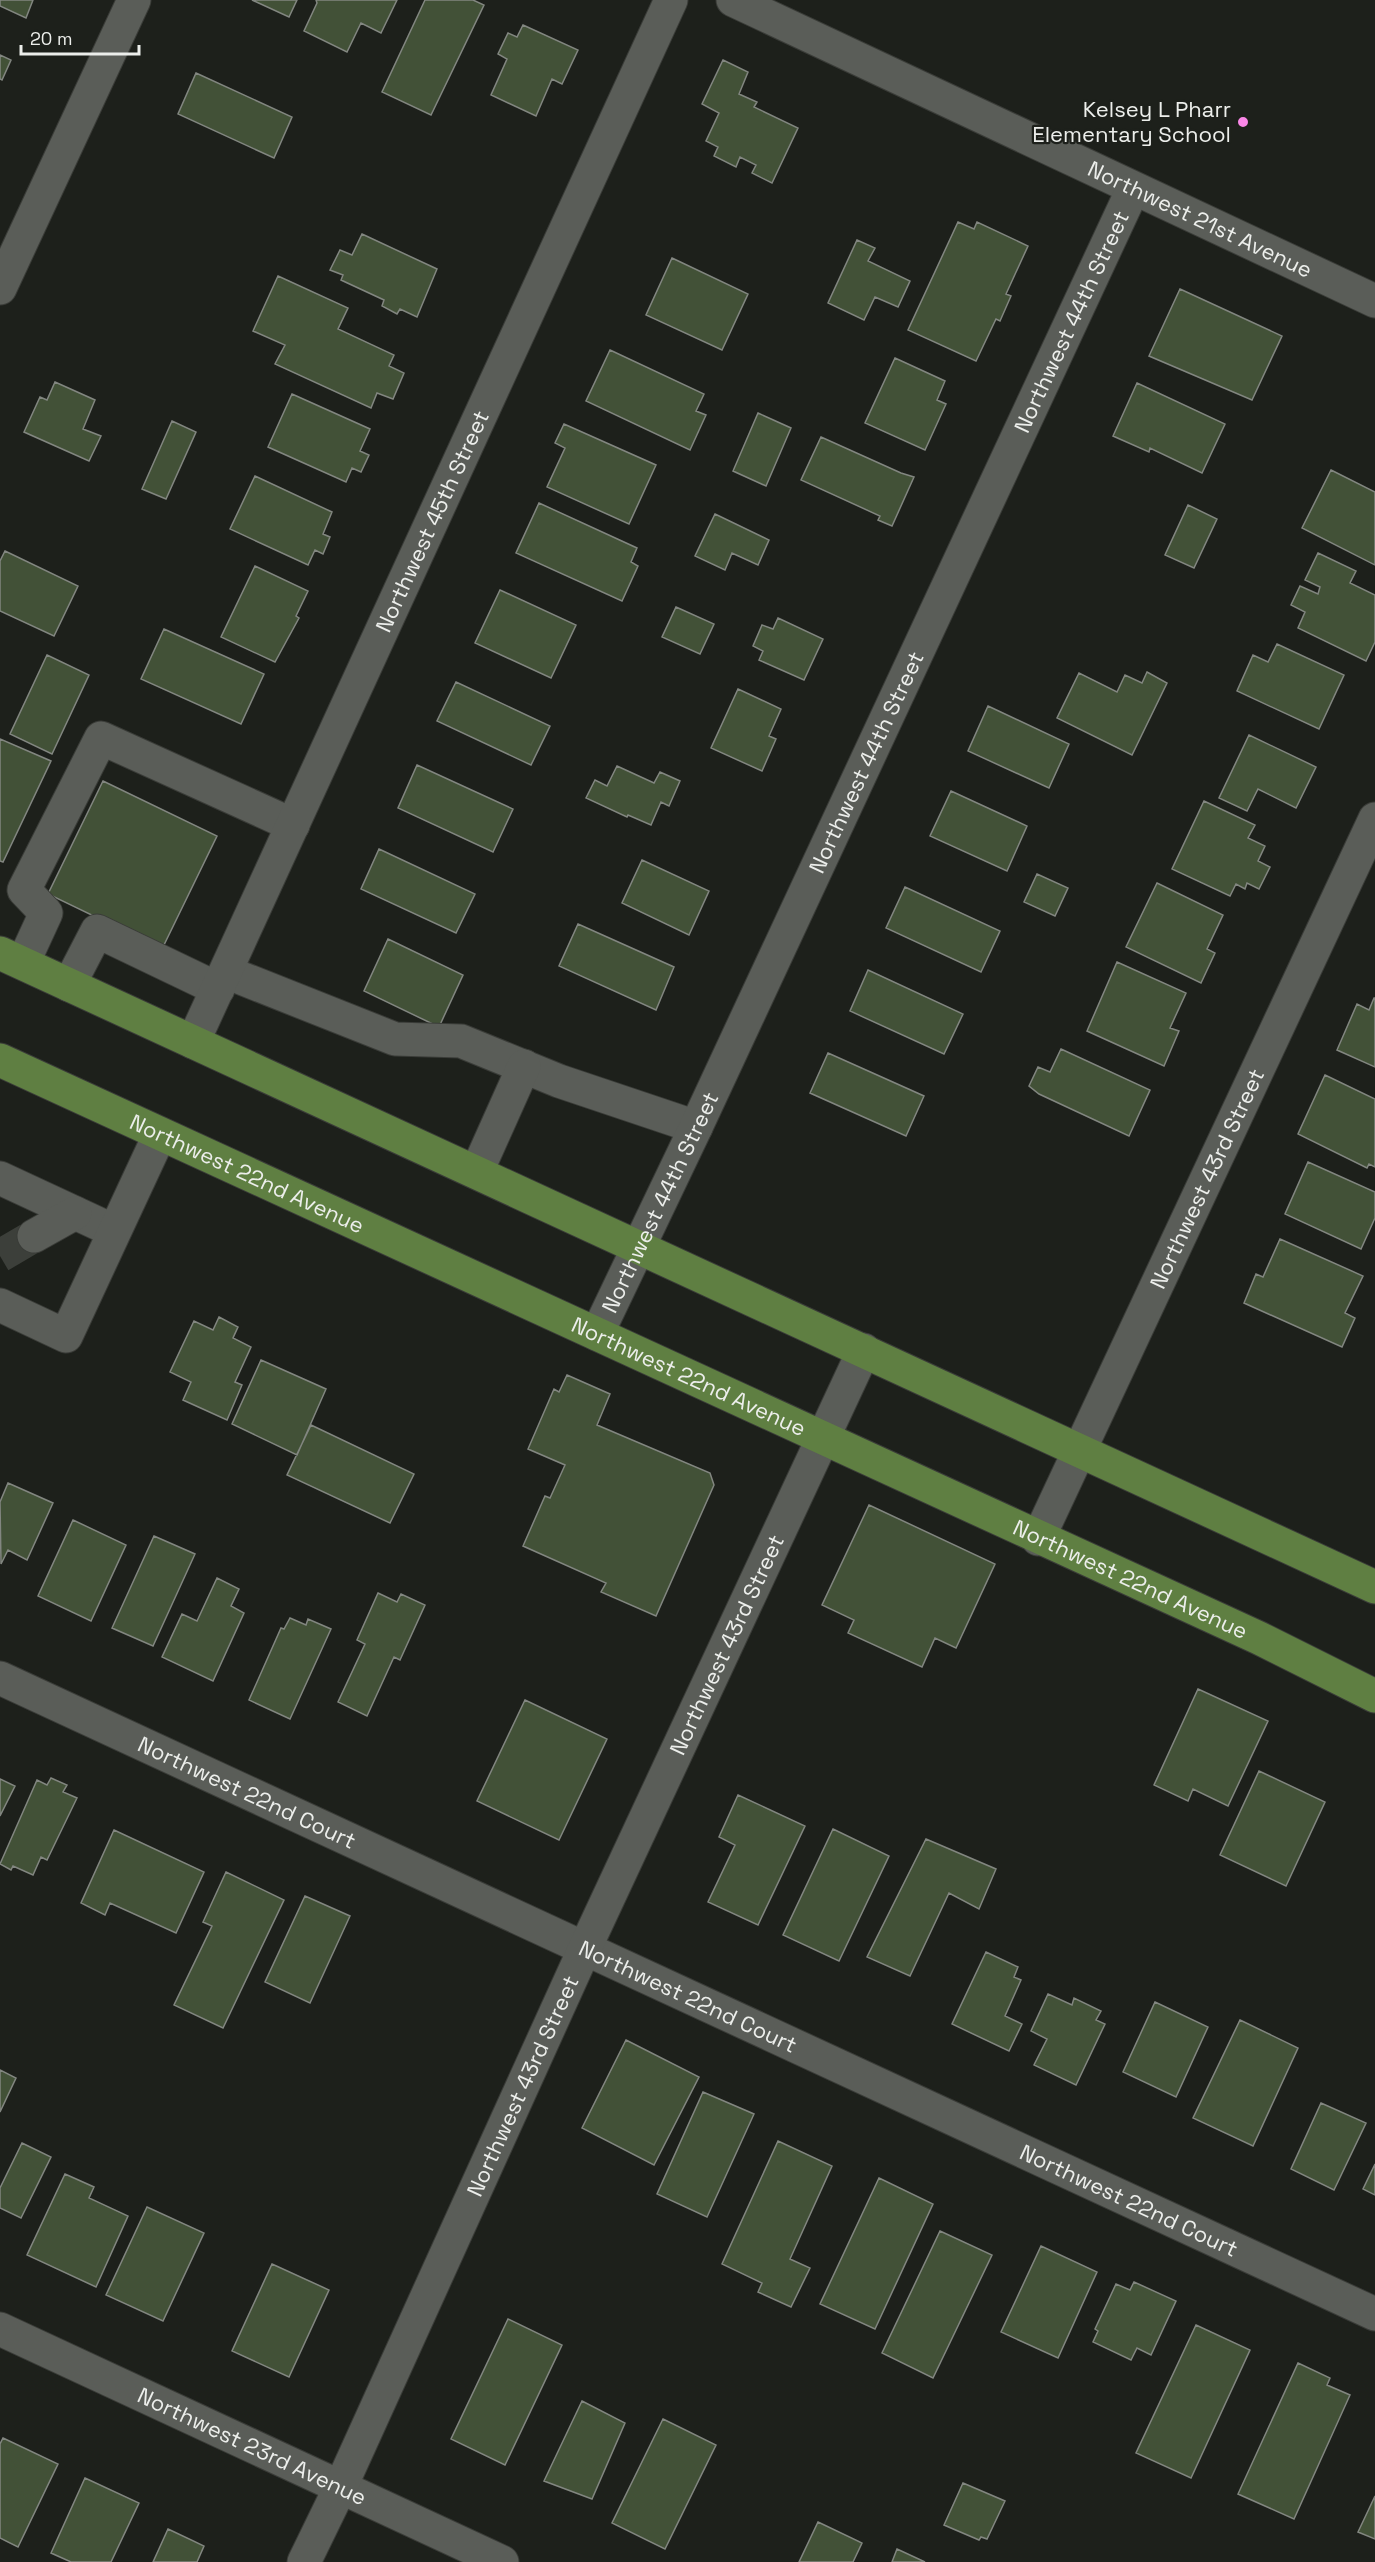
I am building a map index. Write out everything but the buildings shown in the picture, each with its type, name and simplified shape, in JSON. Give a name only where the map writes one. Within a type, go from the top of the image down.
[{"type":"main road","points":[[11,958],[1375,1587]]},
{"type":"main road","name":"Northwest 22nd Avenue","points":[[0,1060],[597,1334],[822,1440],[1259,1638],[1375,1696]]},
{"type":"street","points":[[0,288],[134,0]]},
{"type":"street","name":"Northwest 45th Street","points":[[194,1042],[671,0]]},
{"type":"street","name":"Northwest 21st Avenue","points":[[733,0],[1375,301]]},
{"type":"street","name":"Northwest 44th Street","points":[[597,1334],[696,1127],[1133,189]]},
{"type":"street","points":[[11,958],[46,913],[24,890],[101,738],[293,825]]},
{"type":"street","name":"Northwest 43rd Street","points":[[1038,1539],[1375,819]]},
{"type":"street","points":[[69,985],[97,931],[222,980],[395,1039],[461,1041],[559,1081],[696,1127]]},
{"type":"street","points":[[477,1171],[524,1066]]},
{"type":"street","points":[[0,1305],[66,1336],[160,1134]]},
{"type":"street","points":[[9,1190],[75,1213],[114,1231]]},
{"type":"street","points":[[34,1236],[75,1213]]},
{"type":"street","name":"Northwest 43rd Street","points":[[304,2562],[341,2486],[585,1948],[864,1350]]},
{"type":"street","name":"Northwest 22nd Court","points":[[0,1677],[1375,2314]]},
{"type":"street","name":"Northwest 23rd Avenue","points":[[0,2329],[502,2562]]},
{"type":"tunnel","points":[[0,1256],[34,1236]]},
{"type":"place","name":"Kelsey L Pharr Elementary School","points":[[1243,122]]}]
